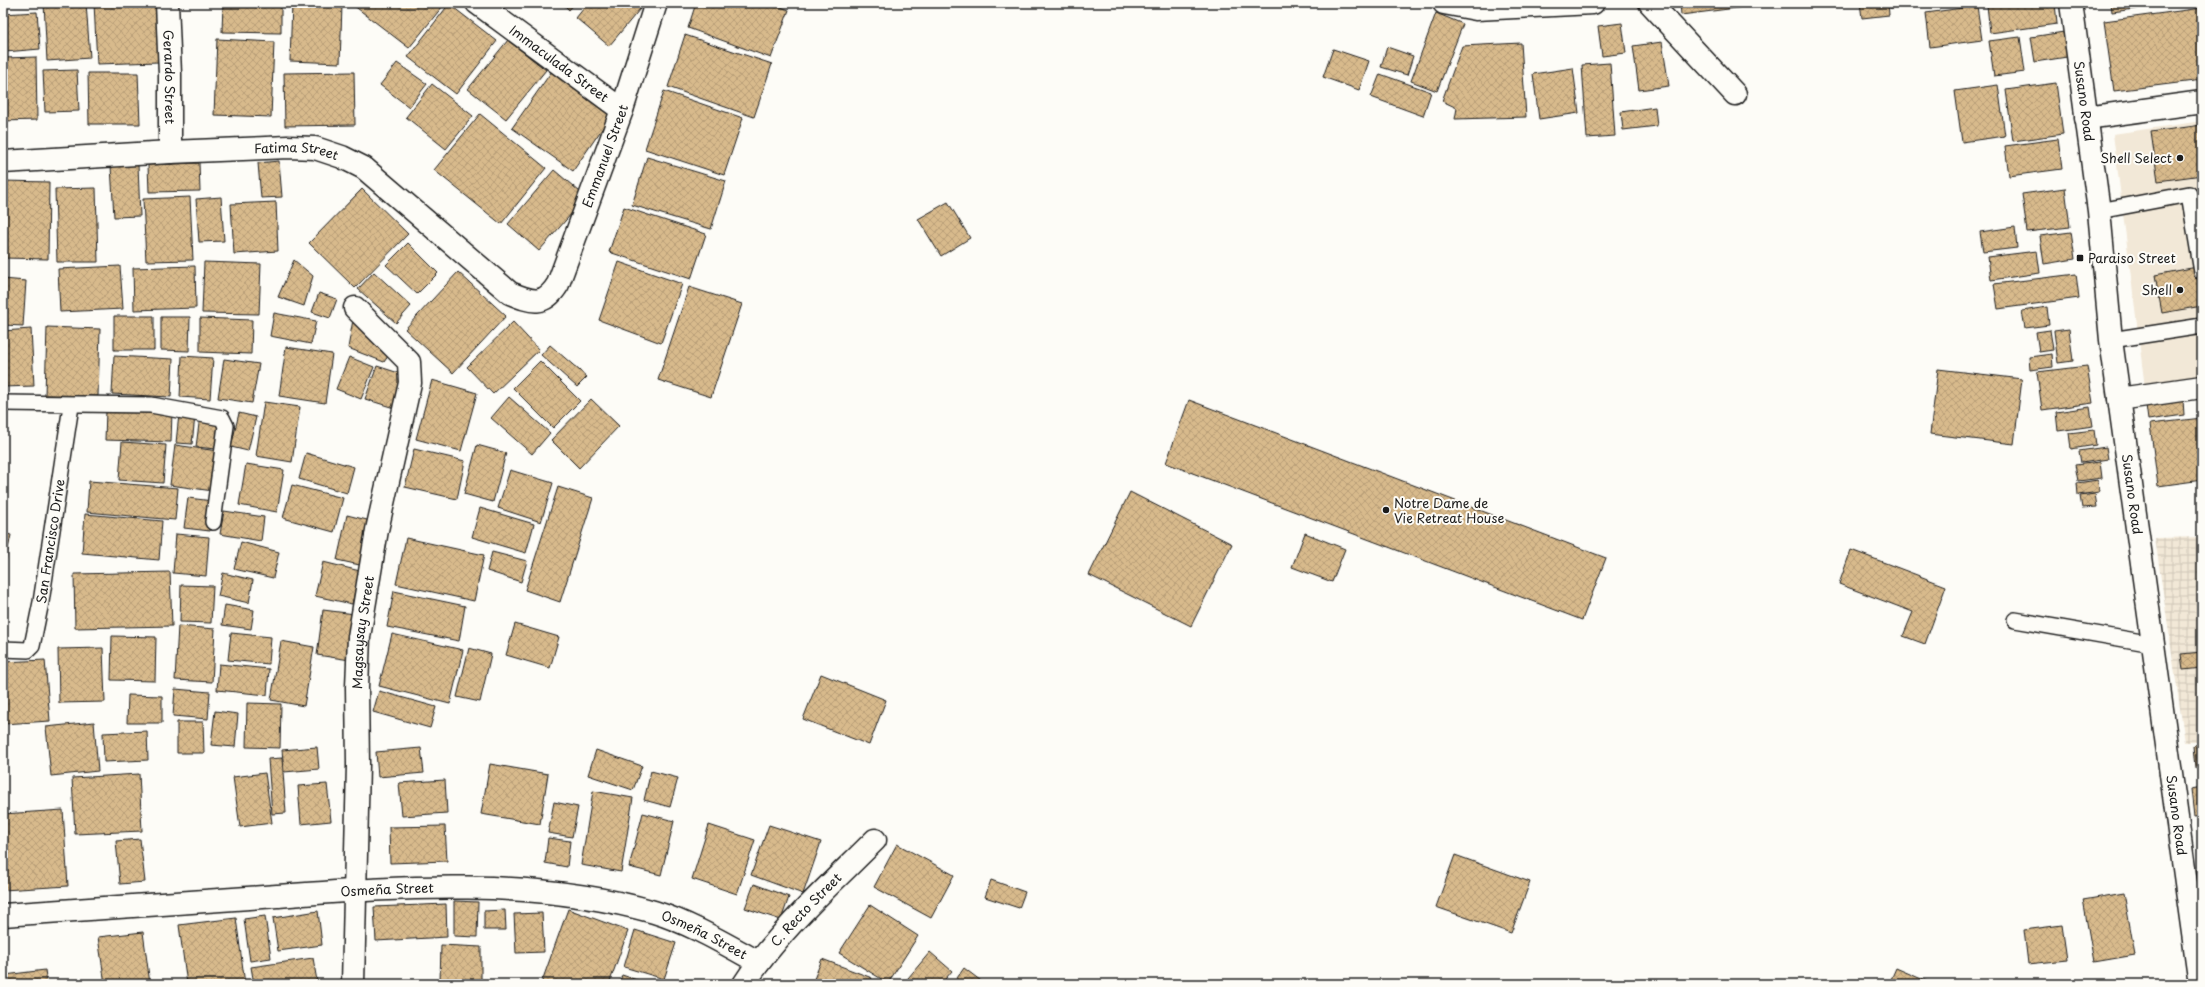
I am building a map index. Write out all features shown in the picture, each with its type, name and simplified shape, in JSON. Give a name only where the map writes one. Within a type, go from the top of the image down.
[{"type":"street","name":"Gerardo Street","points":[[167,3],[170,74],[170,152]]},
{"type":"street","name":"Immaculada Street","points":[[477,3],[622,110]]},
{"type":"street","name":"Emmanuel Street","points":[[540,301],[551,296],[558,284],[622,110],[656,3]]},
{"type":"street","points":[[1444,3],[1476,8],[1593,3]]},
{"type":"street","points":[[1650,3],[1735,94]]},
{"type":"street","name":"Susano Road","points":[[2071,3],[2099,211],[2110,340],[2200,984]]},
{"type":"street","points":[[2086,118],[2202,102]]},
{"type":"street","name":"Fatima Street","points":[[3,162],[170,152],[308,148],[342,157],[364,168],[510,293],[525,299],[540,301]]},
{"type":"street","name":"Magsaysay Street","points":[[352,984],[358,764],[357,687],[359,637],[377,530],[410,383],[411,369],[405,356],[355,308]]},
{"type":"street","points":[[2119,399],[2202,388]]},
{"type":"street","name":"C. Recto Street","points":[[744,984],[758,962],[783,934],[874,840]]},
{"type":"street","name":"Osmeña Street","points":[[3,915],[355,890],[467,888],[544,892],[598,898],[656,912],[701,932],[758,962]]},
{"type":"lane","points":[[2099,211],[2189,194],[2202,272]]},
{"type":"lane","points":[[2110,340],[2202,326]]},
{"type":"lane","points":[[3,404],[70,406],[151,405],[222,418],[226,426],[212,522]]},
{"type":"lane","name":"San Francisco Drive","points":[[3,649],[28,650],[32,646],[41,602],[70,406]]},
{"type":"lane","points":[[2015,620],[2153,644]]},
{"type":"shaded area","points":[[2202,121],[2202,379],[2145,388],[2113,134]]},
{"type":"shaded area","points":[[2202,537],[2202,742],[2185,742],[2155,538]]},
{"type":"building","points":[[44,3],[86,3],[90,58],[47,61]]},
{"type":"building","points":[[94,3],[156,3],[159,62],[97,64]]},
{"type":"building","points":[[223,3],[281,3],[281,33],[222,32]]},
{"type":"building","points":[[292,3],[342,5],[340,63],[290,61]]},
{"type":"building","points":[[354,3],[437,3],[442,7],[409,48],[353,5]]},
{"type":"building","points":[[562,3],[575,3],[569,10]]},
{"type":"building","points":[[588,3],[645,3],[609,46],[576,18]]},
{"type":"building","points":[[696,3],[770,3],[789,10],[771,58],[688,28]]},
{"type":"building","points":[[1680,3],[1776,3],[1681,15]]},
{"type":"building","points":[[1860,3],[1888,3],[1889,15],[1862,18]]},
{"type":"building","points":[[1889,3],[1924,3],[1924,4],[1890,8]]},
{"type":"building","points":[[1998,3],[2055,3],[2057,24],[1990,33],[1987,5]]},
{"type":"building","points":[[2111,3],[2180,3],[2112,12]]},
{"type":"building","points":[[449,4],[497,41],[456,94],[408,57]]},
{"type":"building","points":[[1977,6],[1982,40],[1930,47],[1926,13]]},
{"type":"building","points":[[2202,8],[2202,80],[2114,91],[2104,21]]},
{"type":"building","points":[[37,12],[40,49],[5,52],[3,14]]},
{"type":"building","points":[[1436,13],[1463,24],[1437,91],[1411,81]]},
{"type":"building","points":[[1622,23],[1626,53],[1602,56],[1598,26]]},
{"type":"building","points":[[2064,32],[2067,57],[2035,62],[2031,37]]},
{"type":"building","points":[[685,35],[772,64],[754,117],[668,87]]},
{"type":"building","points":[[2020,37],[2025,72],[1994,76],[1989,41]]},
{"type":"building","points":[[217,39],[274,42],[271,117],[214,115]]},
{"type":"building","points":[[508,40],[546,70],[506,119],[468,89]]},
{"type":"building","points":[[1662,42],[1669,86],[1639,90],[1633,46]]},
{"type":"building","points":[[1521,43],[1526,117],[1455,119],[1457,108],[1442,101],[1462,46]]},
{"type":"building","points":[[1387,47],[1413,56],[1407,75],[1381,67]]},
{"type":"building","points":[[1333,49],[1369,61],[1359,90],[1323,77]]},
{"type":"building","points":[[36,57],[37,120],[3,121],[3,58]]},
{"type":"building","points":[[397,63],[427,84],[409,107],[380,85]]},
{"type":"building","points":[[1610,63],[1615,136],[1587,138],[1582,65]]},
{"type":"building","points":[[1573,68],[1579,113],[1539,119],[1533,74]]},
{"type":"building","points":[[77,70],[79,111],[45,112],[43,71]]},
{"type":"building","points":[[552,71],[613,113],[573,171],[512,128]]},
{"type":"building","points":[[354,72],[355,125],[285,126],[284,73]]},
{"type":"building","points":[[88,73],[138,73],[140,124],[89,124]]},
{"type":"building","points":[[1380,74],[1431,92],[1423,116],[1371,97]]},
{"type":"building","points":[[2056,83],[2063,134],[2013,141],[2006,90]]},
{"type":"building","points":[[432,84],[473,116],[446,149],[406,117]]},
{"type":"building","points":[[1998,85],[2005,136],[1962,142],[1955,91]]},
{"type":"building","points":[[664,91],[743,118],[724,175],[645,149]]},
{"type":"building","points":[[1655,107],[1657,126],[1623,130],[1621,112]]},
{"type":"building","points":[[480,114],[546,168],[501,224],[434,170]]},
{"type":"building","points":[[2202,125],[2202,175],[2158,181],[2151,132]]},
{"type":"building","points":[[2058,139],[2062,169],[2009,176],[2005,146]]},
{"type":"building","points":[[647,157],[726,181],[711,229],[632,205]]},
{"type":"building","points":[[279,161],[282,197],[261,198],[258,163]]},
{"type":"building","points":[[199,163],[200,191],[149,192],[148,165]]},
{"type":"building","points":[[138,165],[140,216],[114,217],[111,166]]},
{"type":"building","points":[[554,170],[586,197],[539,251],[508,224]]},
{"type":"building","points":[[3,181],[49,182],[48,259],[3,258]]},
{"type":"building","points":[[96,188],[98,262],[57,262],[55,189]]},
{"type":"building","points":[[2065,188],[2070,227],[2027,232],[2022,194]]},
{"type":"building","points":[[362,189],[408,234],[355,288],[309,243]]},
{"type":"building","points":[[190,197],[193,260],[146,261],[143,199]]},
{"type":"building","points":[[221,197],[224,241],[199,242],[196,199]]},
{"type":"building","points":[[276,202],[278,251],[234,254],[231,204]]},
{"type":"building","points":[[948,202],[970,238],[941,256],[918,219]]},
{"type":"building","points":[[624,207],[706,234],[691,279],[609,252]]},
{"type":"building","points":[[2015,227],[2017,248],[1983,252],[1980,232]]},
{"type":"building","points":[[2071,232],[2075,259],[2044,264],[2040,236]]},
{"type":"building","points":[[408,243],[438,273],[417,294],[386,265]]},
{"type":"building","points":[[2037,251],[2040,273],[1991,280],[1988,257]]},
{"type":"building","points":[[294,260],[313,276],[304,306],[278,297]]},
{"type":"building","points":[[204,262],[261,264],[259,314],[202,313]]},
{"type":"building","points":[[619,262],[682,284],[661,343],[599,320]]},
{"type":"building","points":[[120,266],[123,309],[60,312],[58,269]]},
{"type":"building","points":[[195,266],[196,308],[134,310],[133,268]]},
{"type":"building","name":"Shell","points":[[2202,266],[2202,306],[2162,313],[2155,275]]},
{"type":"building","points":[[374,272],[411,306],[396,323],[358,289]]},
{"type":"building","points":[[458,272],[506,316],[453,373],[405,329]]},
{"type":"building","points":[[2076,274],[2079,298],[1998,309],[1994,284]]},
{"type":"building","points":[[3,279],[26,281],[23,326],[3,325]]},
{"type":"building","points":[[689,287],[742,304],[711,397],[658,380]]},
{"type":"building","points":[[319,293],[337,299],[330,318],[312,312]]},
{"type":"building","points":[[2047,307],[2049,325],[2025,328],[2022,311]]},
{"type":"building","points":[[274,313],[316,321],[311,344],[270,336]]},
{"type":"building","points":[[354,314],[393,349],[384,362],[348,348]]},
{"type":"building","points":[[114,316],[154,316],[154,350],[114,350]]},
{"type":"building","points":[[161,317],[190,317],[189,351],[161,350]]},
{"type":"building","points":[[200,318],[252,320],[251,354],[200,352]]},
{"type":"building","points":[[513,322],[539,350],[493,394],[467,367]]},
{"type":"building","points":[[47,327],[100,329],[98,396],[45,395]]},
{"type":"building","points":[[31,329],[34,386],[3,387],[3,331]]},
{"type":"building","points":[[2069,329],[2073,361],[2058,363],[2054,331]]},
{"type":"building","points":[[2050,330],[2053,350],[2039,352],[2036,332]]},
{"type":"building","points":[[550,345],[587,377],[577,387],[541,355]]},
{"type":"building","points":[[286,347],[332,354],[325,403],[279,396]]},
{"type":"building","points":[[2052,354],[2053,367],[2030,370],[2029,357]]},
{"type":"building","points":[[114,356],[173,359],[171,397],[112,394]]},
{"type":"building","points":[[182,356],[213,358],[210,399],[180,397]]},
{"type":"building","points":[[349,357],[374,367],[361,399],[336,389]]},
{"type":"building","points":[[224,359],[259,364],[252,403],[218,398]]},
{"type":"building","points":[[540,361],[580,401],[553,428],[513,388]]},
{"type":"building","points":[[377,366],[405,375],[394,408],[365,399]]},
{"type":"building","points":[[2087,366],[2093,403],[2042,410],[2037,372]]},
{"type":"building","points":[[1938,369],[2022,379],[2014,444],[1930,434]]},
{"type":"building","points":[[432,380],[477,393],[461,451],[416,439]]},
{"type":"building","points":[[509,397],[550,433],[532,454],[491,418]]},
{"type":"building","points":[[591,399],[619,426],[579,468],[551,440]]},
{"type":"building","name":"Notre Dame de Vie Retreat House","points":[[1189,400],[1606,558],[1582,620],[1166,463]]},
{"type":"building","points":[[2183,400],[2184,415],[2148,420],[2146,405]]},
{"type":"building","points":[[264,402],[300,407],[292,462],[256,456]]},
{"type":"building","points":[[2090,407],[2093,426],[2058,431],[2056,412]]},
{"type":"building","points":[[106,410],[172,412],[171,442],[105,440]]},
{"type":"building","points":[[239,413],[256,417],[248,451],[231,447]]},
{"type":"building","points":[[179,414],[195,416],[192,444],[176,443]]},
{"type":"building","points":[[200,416],[219,418],[216,449],[196,447]]},
{"type":"building","points":[[2202,418],[2202,480],[2158,486],[2150,424]]},
{"type":"building","points":[[2094,430],[2096,445],[2071,449],[2069,433]]},
{"type":"building","points":[[122,442],[166,445],[163,483],[119,480]]},
{"type":"building","points":[[175,445],[218,451],[213,491],[170,485]]},
{"type":"building","points":[[477,445],[506,453],[493,502],[464,494]]},
{"type":"building","points":[[2106,447],[2108,459],[2081,463],[2079,451]]},
{"type":"building","points":[[414,449],[465,461],[457,499],[405,487]]},
{"type":"building","points":[[306,453],[354,467],[347,493],[299,479]]},
{"type":"building","points":[[2100,462],[2102,478],[2078,481],[2075,465]]},
{"type":"building","points":[[246,464],[284,470],[277,512],[239,505]]},
{"type":"building","points":[[510,470],[553,483],[541,522],[498,508]]},
{"type":"building","points":[[2098,480],[2099,492],[2078,495],[2077,483]]},
{"type":"building","points":[[89,481],[178,488],[175,520],[87,512]]},
{"type":"building","points":[[292,485],[343,498],[334,532],[283,518]]},
{"type":"building","points":[[558,487],[593,498],[560,602],[525,590]]},
{"type":"building","points":[[1130,492],[1232,544],[1191,626],[1089,575]]},
{"type":"building","points":[[2095,494],[2097,507],[2082,508],[2080,496]]},
{"type":"building","points":[[188,498],[213,501],[210,531],[184,528]]},
{"type":"building","points":[[480,508],[534,524],[526,553],[472,537]]},
{"type":"building","points":[[224,511],[264,517],[261,541],[220,534]]},
{"type":"building","points":[[85,514],[162,521],[159,560],[82,553]]},
{"type":"building","points":[[347,515],[375,522],[364,566],[337,560]]},
{"type":"building","points":[[3,533],[11,535],[3,572]]},
{"type":"building","points":[[1305,533],[1345,549],[1332,582],[1292,567]]},
{"type":"building","points":[[176,534],[209,537],[206,576],[173,573]]},
{"type":"building","points":[[406,538],[484,555],[474,601],[396,584]]},
{"type":"building","points":[[241,542],[279,552],[273,578],[234,569]]},
{"type":"building","points":[[1851,550],[1946,586],[1925,644],[1903,636],[1913,612],[1839,584]]},
{"type":"building","points":[[492,552],[527,561],[521,582],[487,571]]},
{"type":"building","points":[[323,562],[360,571],[352,604],[315,596]]},
{"type":"building","points":[[170,572],[172,626],[75,628],[74,574]]},
{"type":"building","points":[[223,573],[253,580],[249,603],[218,596]]},
{"type":"building","points":[[181,585],[213,586],[211,623],[180,622]]},
{"type":"building","points":[[394,591],[465,606],[459,641],[387,627]]},
{"type":"building","points":[[225,605],[254,610],[251,629],[222,625]]},
{"type":"building","points":[[323,610],[355,614],[350,660],[317,655]]},
{"type":"building","points":[[515,624],[559,637],[550,668],[506,655]]},
{"type":"building","points":[[178,626],[215,629],[212,682],[175,680]]},
{"type":"building","points":[[231,633],[271,637],[269,664],[228,660]]},
{"type":"building","points":[[392,634],[463,650],[450,704],[379,686]]},
{"type":"building","points":[[112,636],[156,637],[155,681],[111,680]]},
{"type":"building","points":[[281,641],[314,647],[304,706],[271,700]]},
{"type":"building","points":[[103,648],[105,702],[59,703],[58,649]]},
{"type":"building","points":[[469,648],[491,654],[480,702],[457,697]]},
{"type":"building","points":[[2202,652],[2202,668],[2183,670],[2181,654]]},
{"type":"building","points":[[45,660],[50,721],[3,724],[3,662]]},
{"type":"building","points":[[219,664],[269,669],[267,695],[217,690]]},
{"type":"building","points":[[821,674],[886,700],[869,745],[803,719]]},
{"type":"building","points":[[175,689],[210,692],[208,719],[173,716]]},
{"type":"building","points":[[379,691],[436,707],[430,728],[373,712]]},
{"type":"building","points":[[128,695],[162,696],[162,723],[127,723]]},
{"type":"building","points":[[247,703],[281,704],[280,748],[246,747]]},
{"type":"building","points":[[215,711],[238,714],[235,747],[211,745]]},
{"type":"building","points":[[94,722],[98,771],[51,776],[46,727]]},
{"type":"building","points":[[177,722],[203,722],[204,753],[177,753]]},
{"type":"building","points":[[147,731],[148,760],[104,762],[103,733]]},
{"type":"building","points":[[2202,745],[2202,767],[2196,768],[2194,746]]},
{"type":"building","points":[[317,747],[319,769],[284,772],[282,750]]},
{"type":"building","points":[[421,748],[424,773],[378,777],[376,752]]},
{"type":"building","points":[[596,750],[642,766],[633,790],[588,775]]},
{"type":"building","points":[[282,758],[286,813],[272,814],[268,759]]},
{"type":"building","points":[[490,764],[548,774],[540,824],[481,814]]},
{"type":"building","points":[[651,771],[678,778],[670,807],[644,800]]},
{"type":"building","points":[[265,773],[272,823],[240,827],[233,777]]},
{"type":"building","points":[[139,774],[142,831],[75,834],[72,778]]},
{"type":"building","points":[[445,780],[447,813],[402,816],[399,783]]},
{"type":"building","points":[[327,784],[331,821],[301,824],[298,786]]},
{"type":"building","points":[[2202,787],[2202,816],[2194,817],[2191,789]]},
{"type":"building","points":[[593,791],[633,798],[621,872],[581,865]]},
{"type":"building","points":[[554,802],[578,807],[572,837],[548,833]]},
{"type":"building","points":[[63,810],[68,886],[3,890],[3,814]]},
{"type":"building","points":[[643,813],[674,821],[661,875],[629,867]]},
{"type":"building","points":[[709,825],[755,840],[737,894],[692,879]]},
{"type":"building","points":[[769,825],[821,842],[803,894],[751,875]]},
{"type":"building","points":[[445,826],[447,861],[390,863],[389,827]]},
{"type":"building","points":[[548,838],[570,841],[567,867],[545,863]]},
{"type":"building","points":[[140,839],[145,882],[120,884],[116,841]]},
{"type":"building","points":[[897,844],[954,875],[931,918],[874,887]]},
{"type":"building","points":[[1455,855],[1530,882],[1511,933],[1436,907]]},
{"type":"building","points":[[991,880],[1025,892],[1019,908],[985,897]]},
{"type":"building","points":[[754,884],[789,897],[781,920],[745,908]]},
{"type":"building","points":[[2124,893],[2135,955],[2094,962],[2083,900]]},
{"type":"building","points":[[454,901],[478,902],[477,937],[454,936]]},
{"type":"building","points":[[446,904],[447,937],[376,941],[374,907]]},
{"type":"building","points":[[870,905],[918,936],[888,983],[839,953]]},
{"type":"building","points":[[568,909],[628,931],[609,984],[541,984]]},
{"type":"building","points":[[505,910],[506,930],[484,930],[484,911]]},
{"type":"building","points":[[318,911],[322,945],[278,951],[273,918]]},
{"type":"building","points":[[542,913],[544,952],[516,953],[514,914]]},
{"type":"building","points":[[265,916],[271,958],[250,961],[244,919]]},
{"type":"building","points":[[236,918],[245,984],[187,984],[179,925]]},
{"type":"building","points":[[2062,925],[2067,960],[2028,964],[2024,930]]},
{"type":"building","points":[[635,930],[676,943],[664,979],[624,967]]},
{"type":"building","points":[[143,932],[150,984],[105,984],[98,937]]},
{"type":"building","points":[[441,945],[481,947],[481,983],[440,982]]},
{"type":"building","points":[[930,952],[952,971],[941,984],[903,984]]},
{"type":"building","points":[[313,958],[317,981],[295,984],[254,984],[251,967]]},
{"type":"building","points":[[822,959],[872,978],[869,984],[812,984]]},
{"type":"building","points":[[964,968],[985,984],[959,984],[955,981]]},
{"type":"building","points":[[1896,968],[1933,984],[1889,984]]},
{"type":"building","points":[[45,970],[47,984],[6,984],[5,975]]},
{"type":"building","points":[[622,975],[649,984],[619,984]]},
{"type":"place","name":"Shell Select","points":[[2180,158]]},
{"type":"place","name":"Paraiso Street","points":[[2080,258]]},
{"type":"place","name":"Shell","points":[[2180,290]]},
{"type":"place","name":"Notre Dame de Vie Retreat House","points":[[1386,510]]}]
